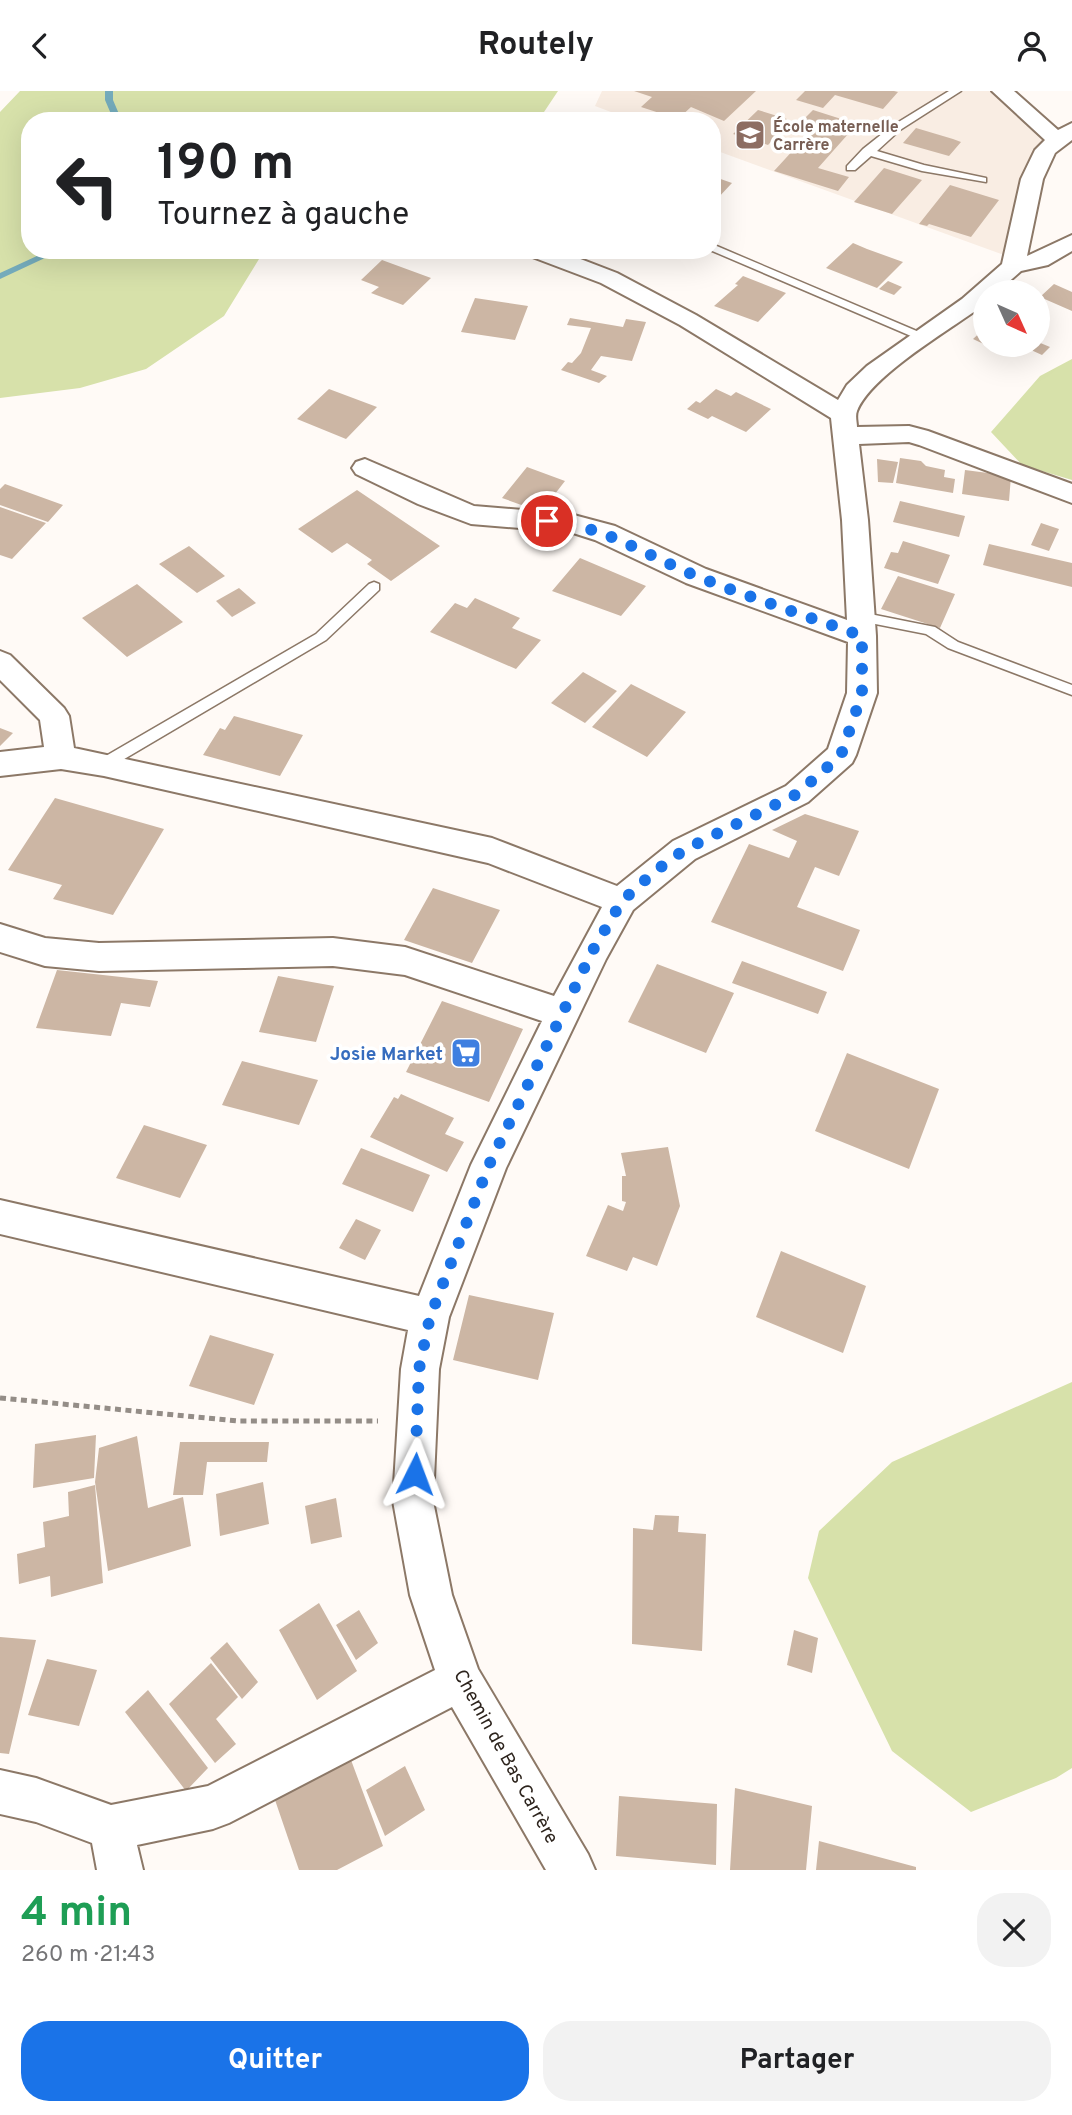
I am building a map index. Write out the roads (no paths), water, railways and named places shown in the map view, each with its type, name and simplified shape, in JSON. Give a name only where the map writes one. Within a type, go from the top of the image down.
[{"type":"street","points":[[1002,91],[1049,134],[1065,134]]},
{"type":"street","points":[[1013,266],[1032,179],[1046,150],[1065,134]]},
{"type":"street","points":[[844,425],[856,391],[876,371],[970,304],[1013,266],[1040,260],[1072,242]]},
{"type":"street","points":[[558,259],[620,283],[688,320],[844,425],[928,439],[1072,494]]},
{"type":"street","name":"Chemin de Bas Carrère","points":[[572,1870],[460,1680],[430,1595],[414,1501],[419,1369],[430,1317],[489,1165],[593,950],[622,901],[684,850],[797,794],[841,755],[862,694],[855,520],[844,425]]},
{"type":"street","points":[[365,468],[471,515],[570,523],[605,533],[696,576],[861,627]]},
{"type":"street","points":[[0,662],[54,716],[61,757]]},
{"type":"street","points":[[0,764],[61,757],[104,764],[492,851],[622,901]]},
{"type":"street","points":[[0,938],[45,953],[99,957],[333,953],[405,961],[564,1014]]},
{"type":"street","points":[[0,1217],[430,1317]]},
{"type":"street","points":[[0,1792],[36,1800],[116,1849],[213,1807],[460,1680]]},
{"type":"lane","points":[[850,168],[896,128],[956,91]]},
{"type":"lane","points":[[867,151],[922,169],[982,180]]},
{"type":"lane","points":[[721,251],[922,337]]},
{"type":"lane","points":[[104,764],[321,637],[374,587]]},
{"type":"lane","points":[[861,627],[930,630],[953,645],[1072,690]]},
{"type":"waterway","points":[[109,91],[109,100],[114,112]]},
{"type":"waterway","points":[[0,276],[38,259]]},
{"type":"place","name":"École maternelle Carrère","points":[[750,135]]},
{"type":"place","name":"Josie Market","points":[[466,1053]]}]
